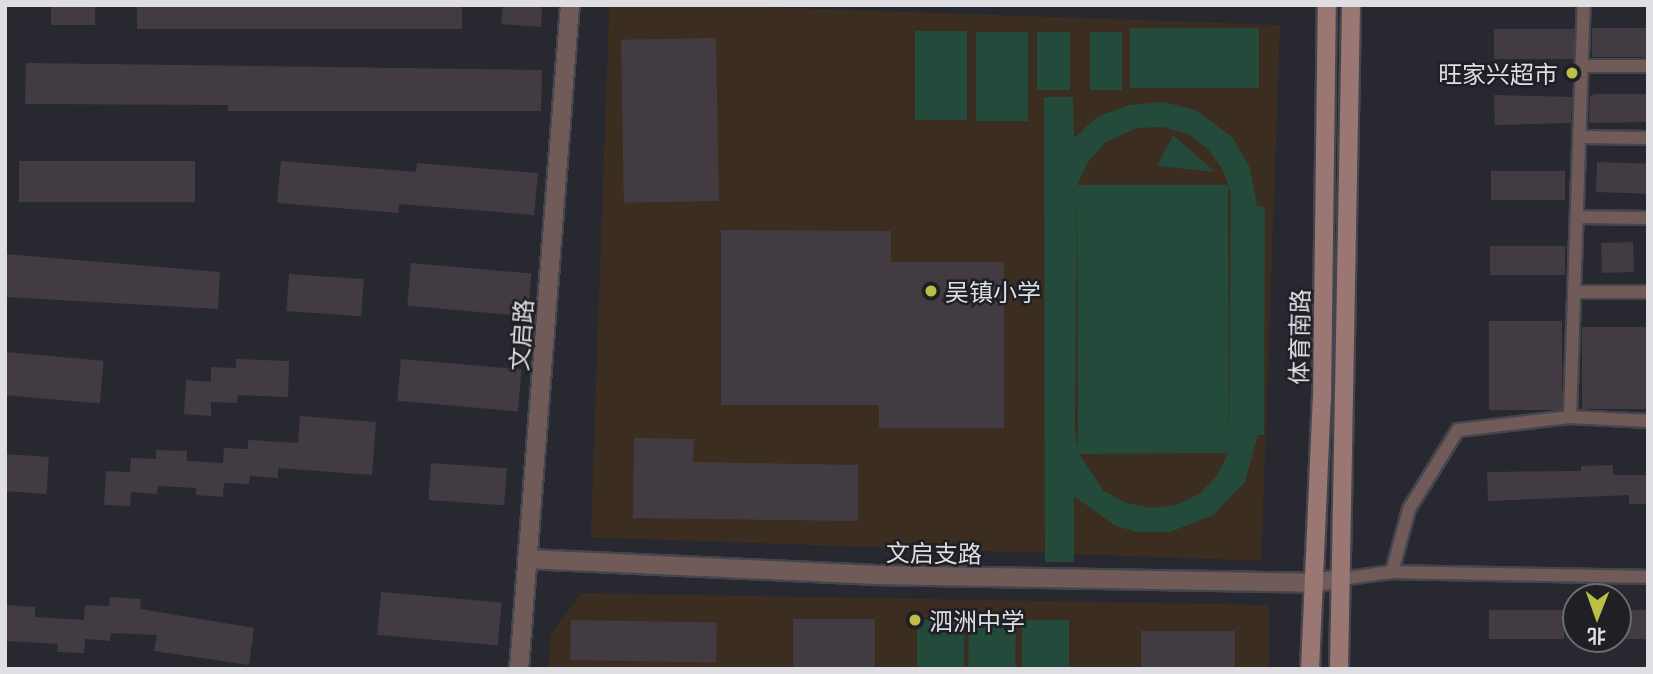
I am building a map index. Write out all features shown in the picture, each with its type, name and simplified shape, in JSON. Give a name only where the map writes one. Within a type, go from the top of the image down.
[{"type":"main road","name":"体育南路","points":[[1310,669],[1322,399],[1327,5]]},
{"type":"main road","name":"体育南路","points":[[1339,669],[1351,5]]},
{"type":"street","name":"文启路","points":[[519,669],[570,5]]},
{"type":"street","name":"文启支路","points":[[527,559],[873,575],[1312,583],[1340,579]]},
{"type":"lane","points":[[1570,417],[1584,5]]},
{"type":"lane","points":[[1582,66],[1648,66]]},
{"type":"lane","points":[[1580,137],[1648,138]]},
{"type":"lane","points":[[1577,217],[1648,218]]},
{"type":"lane","points":[[1574,292],[1648,292]]},
{"type":"lane","points":[[1392,572],[1409,509],[1458,430],[1570,417],[1648,421]]},
{"type":"lane","points":[[1340,579],[1392,572],[1648,577]]},
{"type":"shaded area","name":"吴镇小学","points":[[609,5],[707,5],[1280,25],[1261,561],[591,537]]},
{"type":"shaded area","name":"泗洲中学","points":[[581,593],[1269,605],[1269,669],[549,669],[551,635]]},
{"type":"green space","points":[[1130,28],[1259,28],[1259,88],[1130,88]]},
{"type":"green space","points":[[915,31],[967,31],[967,120],[915,120]]},
{"type":"green space","points":[[976,32],[1028,32],[1028,121],[976,121]]},
{"type":"green space","points":[[1037,32],[1070,32],[1070,90],[1037,90]]},
{"type":"green space","points":[[1090,32],[1122,32],[1122,90],[1090,90]]},
{"type":"green space","points":[[1044,97],[1073,97],[1074,138],[1097,117],[1129,105],[1163,102],[1196,110],[1233,138],[1250,168],[1257,206],[1265,207],[1264,435],[1258,435],[1245,482],[1213,515],[1170,532],[1136,532],[1114,525],[1074,496],[1074,562],[1045,562]],"holes":[[[1163,127],[1188,134],[1208,149],[1223,170],[1231,193],[1229,449],[1228,185],[1077,185],[1088,162],[1106,142],[1137,128]],[[1077,190],[1077,445],[1075,429]],[[1228,453],[1217,476],[1199,494],[1176,505],[1151,508],[1126,503],[1103,490],[1079,454]]]},
{"type":"green space","points":[[1173,135],[1215,172],[1157,166]]},
{"type":"green space","points":[[917,619],[964,619],[964,669],[917,669]]},
{"type":"green space","points":[[969,619],[1016,620],[1015,669],[968,669]]},
{"type":"green space","points":[[1022,620],[1069,620],[1069,669],[1022,669]]},
{"type":"building","points":[[51,5],[95,5],[95,25],[51,25]]},
{"type":"building","points":[[137,5],[462,5],[462,29],[137,29]]},
{"type":"building","points":[[503,5],[542,5],[541,27],[501,24]]},
{"type":"building","points":[[1592,28],[1648,28],[1648,57],[1592,57]]},
{"type":"building","points":[[1494,29],[1574,29],[1574,59],[1494,59]]},
{"type":"building","points":[[716,38],[719,201],[624,203],[621,40]]},
{"type":"building","points":[[26,63],[542,70],[541,111],[228,111],[228,105],[25,104]]},
{"type":"building","points":[[1594,94],[1648,94],[1648,122],[1589,123],[1590,97]]},
{"type":"building","points":[[1494,95],[1572,97],[1571,123],[1495,125]]},
{"type":"building","points":[[19,161],[195,161],[195,202],[19,202]]},
{"type":"building","points":[[281,161],[416,172],[417,163],[538,173],[534,215],[399,204],[398,213],[277,203]]},
{"type":"building","points":[[1597,162],[1648,164],[1647,194],[1596,192]]},
{"type":"building","points":[[1491,171],[1565,171],[1565,200],[1491,200]]},
{"type":"building","points":[[721,230],[891,231],[891,262],[1004,262],[1004,428],[879,428],[879,405],[721,405]]},
{"type":"building","points":[[1633,242],[1634,272],[1602,273],[1601,243]]},
{"type":"building","points":[[1490,246],[1565,246],[1565,275],[1490,275]]},
{"type":"building","points":[[5,254],[220,272],[218,309],[5,297]]},
{"type":"building","points":[[411,263],[532,274],[528,316],[407,306]]},
{"type":"building","points":[[289,274],[364,279],[361,316],[286,311]]},
{"type":"building","points":[[1489,321],[1562,321],[1562,410],[1489,410]]},
{"type":"building","points":[[1582,327],[1648,327],[1648,409],[1582,409]]},
{"type":"building","points":[[5,352],[104,361],[100,403],[5,395]]},
{"type":"building","points":[[236,359],[289,361],[288,397],[238,395],[237,403],[211,402],[211,416],[184,414],[186,380],[211,382],[211,367],[236,368]]},
{"type":"building","points":[[401,359],[522,370],[518,411],[397,401]]},
{"type":"building","points":[[300,416],[376,422],[372,475],[278,468],[278,478],[250,476],[249,484],[224,483],[223,497],[196,495],[196,488],[158,486],[157,494],[131,492],[130,506],[104,505],[106,471],[130,472],[131,458],[156,459],[156,450],[187,451],[187,461],[223,463],[224,448],[248,449],[248,440],[298,443]]},
{"type":"building","points":[[634,438],[694,439],[693,462],[858,465],[858,521],[633,518]]},
{"type":"building","points":[[5,454],[49,457],[46,494],[5,491]]},
{"type":"building","points":[[431,463],[507,468],[504,505],[428,500]]},
{"type":"building","points":[[1613,465],[1613,475],[1648,475],[1648,504],[1629,504],[1629,495],[1488,501],[1487,472],[1581,471],[1581,466]]},
{"type":"building","points":[[381,592],[502,603],[498,645],[377,635]]},
{"type":"building","points":[[110,597],[141,599],[140,609],[254,628],[249,665],[154,651],[157,635],[111,633],[110,641],[85,639],[84,653],[57,652],[58,644],[5,641],[5,605],[35,607],[35,617],[84,620],[85,605],[109,606]]},
{"type":"building","points":[[1489,610],[1562,610],[1562,639],[1489,639]]},
{"type":"building","points":[[1632,610],[1648,610],[1648,639],[1632,639]]},
{"type":"building","points":[[793,619],[875,619],[875,669],[793,669]]},
{"type":"building","points":[[571,620],[717,623],[716,663],[570,660]]},
{"type":"building","points":[[1141,631],[1235,631],[1235,669],[1141,669]]},
{"type":"place","name":"旺家兴超市","points":[[1572,73]]},
{"type":"place","name":"吴镇小学","points":[[931,291]]},
{"type":"place","name":"泗洲中学","points":[[915,620]]}]
